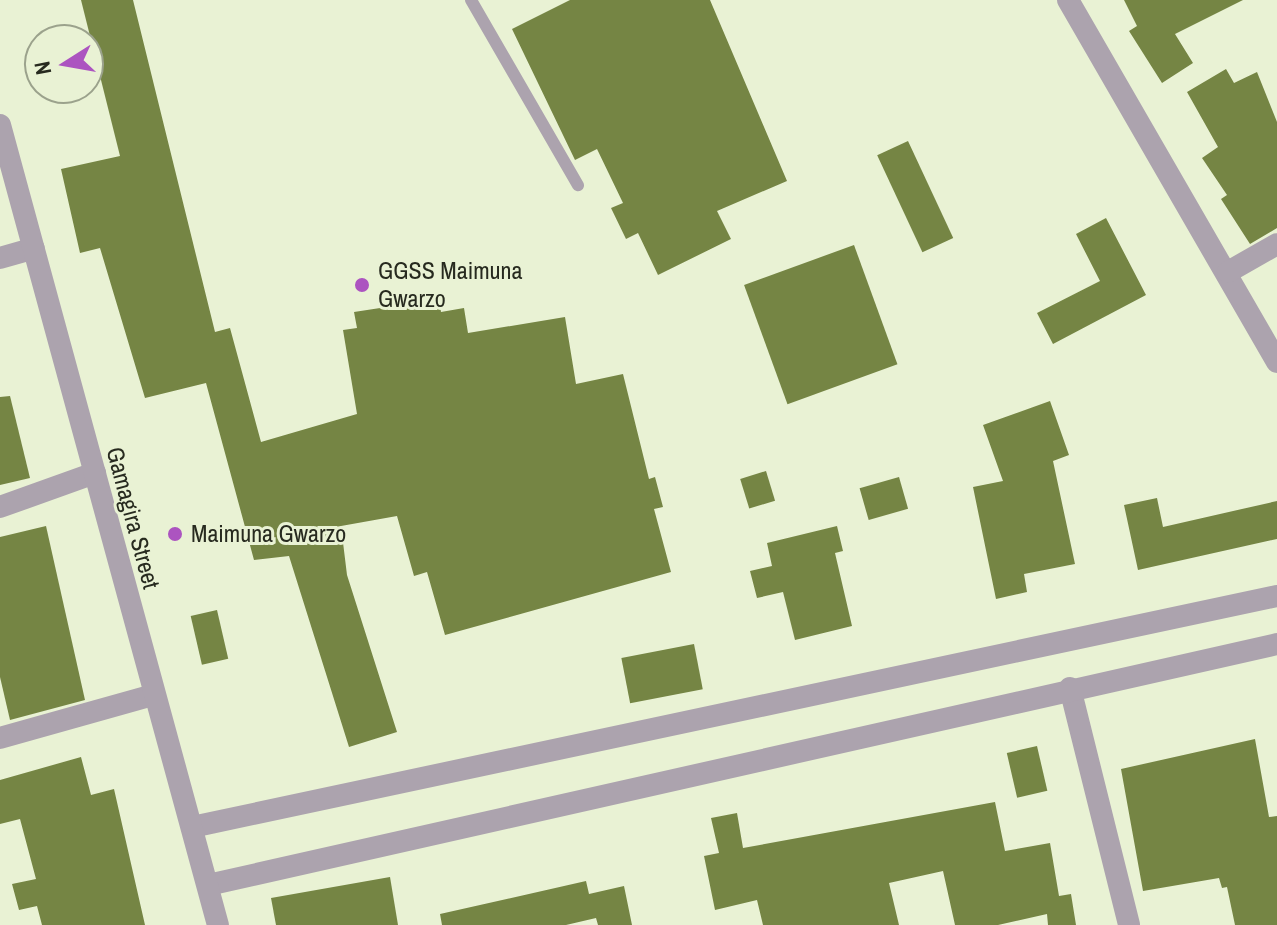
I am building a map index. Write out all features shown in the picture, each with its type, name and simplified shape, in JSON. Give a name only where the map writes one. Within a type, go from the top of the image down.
[{"type":"street","points":[[1068,0],[1228,272],[1277,362]]},
{"type":"street","name":"Gamagira Street","points":[[0,125],[218,925]]},
{"type":"street","points":[[1228,272],[1277,244]]},
{"type":"street","points":[[0,258],[34,248]]},
{"type":"street","points":[[0,507],[95,473]]},
{"type":"street","points":[[192,827],[1277,596]]},
{"type":"street","points":[[208,885],[1070,688],[1277,644]]},
{"type":"street","points":[[1070,688],[1129,925]]},
{"type":"street","points":[[0,738],[153,695]]},
{"type":"lane","points":[[471,0],[578,185]]},
{"type":"building","points":[[81,0],[133,0],[215,332],[230,328],[261,442],[357,414],[343,330],[357,328],[354,312],[439,299],[441,312],[464,308],[468,333],[565,317],[576,384],[623,374],[649,479],[655,477],[663,507],[654,509],[671,572],[445,635],[427,572],[414,576],[397,516],[341,526],[347,575],[397,732],[349,747],[289,556],[254,560],[206,383],[145,398],[100,248],[80,253],[61,169],[120,156],[104,92],[104,24],[87,24]]},
{"type":"building","points":[[570,0],[710,0],[787,181],[717,211],[731,239],[658,275],[638,233],[626,239],[611,208],[623,203],[597,149],[575,160],[512,29]]},
{"type":"building","points":[[1124,0],[1243,0],[1175,34],[1193,63],[1162,83],[1129,31],[1137,26]]},
{"type":"building","points":[[1226,69],[1234,83],[1257,72],[1277,122],[1277,228],[1250,244],[1221,199],[1227,195],[1202,158],[1218,147],[1187,92]]},
{"type":"building","points":[[908,141],[953,238],[922,252],[877,155]]},
{"type":"building","points":[[1106,218],[1146,295],[1053,344],[1037,313],[1100,281],[1076,234]]},
{"type":"building","points":[[854,245],[897,364],[787,404],[744,285]]},
{"type":"building","points":[[10,396],[30,478],[0,485],[0,397]]},
{"type":"building","points":[[1050,401],[1069,455],[1053,461],[1075,564],[1024,574],[1027,592],[996,599],[973,487],[1003,481],[983,425]]},
{"type":"building","points":[[766,471],[775,501],[749,509],[740,479]]},
{"type":"building","points":[[899,477],[908,509],[869,520],[860,488]]},
{"type":"building","points":[[1157,498],[1163,527],[1277,501],[1277,539],[1138,570],[1124,505]]},
{"type":"building","points":[[46,526],[85,700],[10,720],[0,677],[0,537]]},
{"type":"building","points":[[837,526],[843,551],[835,553],[852,626],[795,640],[783,592],[757,598],[750,571],[772,566],[767,543]]},
{"type":"building","points":[[217,610],[228,659],[202,665],[191,616]]},
{"type":"building","points":[[694,644],[703,689],[630,703],[621,658]]},
{"type":"building","points":[[1255,739],[1269,817],[1277,816],[1277,925],[1235,925],[1227,887],[1222,888],[1219,878],[1143,891],[1121,769]]},
{"type":"building","points":[[1037,746],[1047,791],[1017,798],[1007,753]]},
{"type":"building","points":[[81,757],[91,795],[114,789],[145,925],[42,925],[37,906],[19,910],[12,884],[36,879],[20,819],[0,824],[0,780]]},
{"type":"building","points":[[995,802],[1005,851],[1050,843],[1059,896],[1071,894],[1076,925],[1048,925],[1047,914],[998,925],[955,925],[943,871],[889,883],[899,925],[763,925],[757,900],[715,910],[704,856],[719,853],[711,818],[737,813],[743,848]]},
{"type":"building","points":[[390,877],[398,925],[276,925],[271,898]]},
{"type":"building","points":[[586,881],[589,894],[624,886],[632,925],[598,925],[596,918],[566,925],[442,925],[440,914]]},
{"type":"place","name":"GGSS Maimuna Gwarzo","points":[[362,285]]},
{"type":"place","name":"Maimuna Gwarzo","points":[[175,534]]}]
